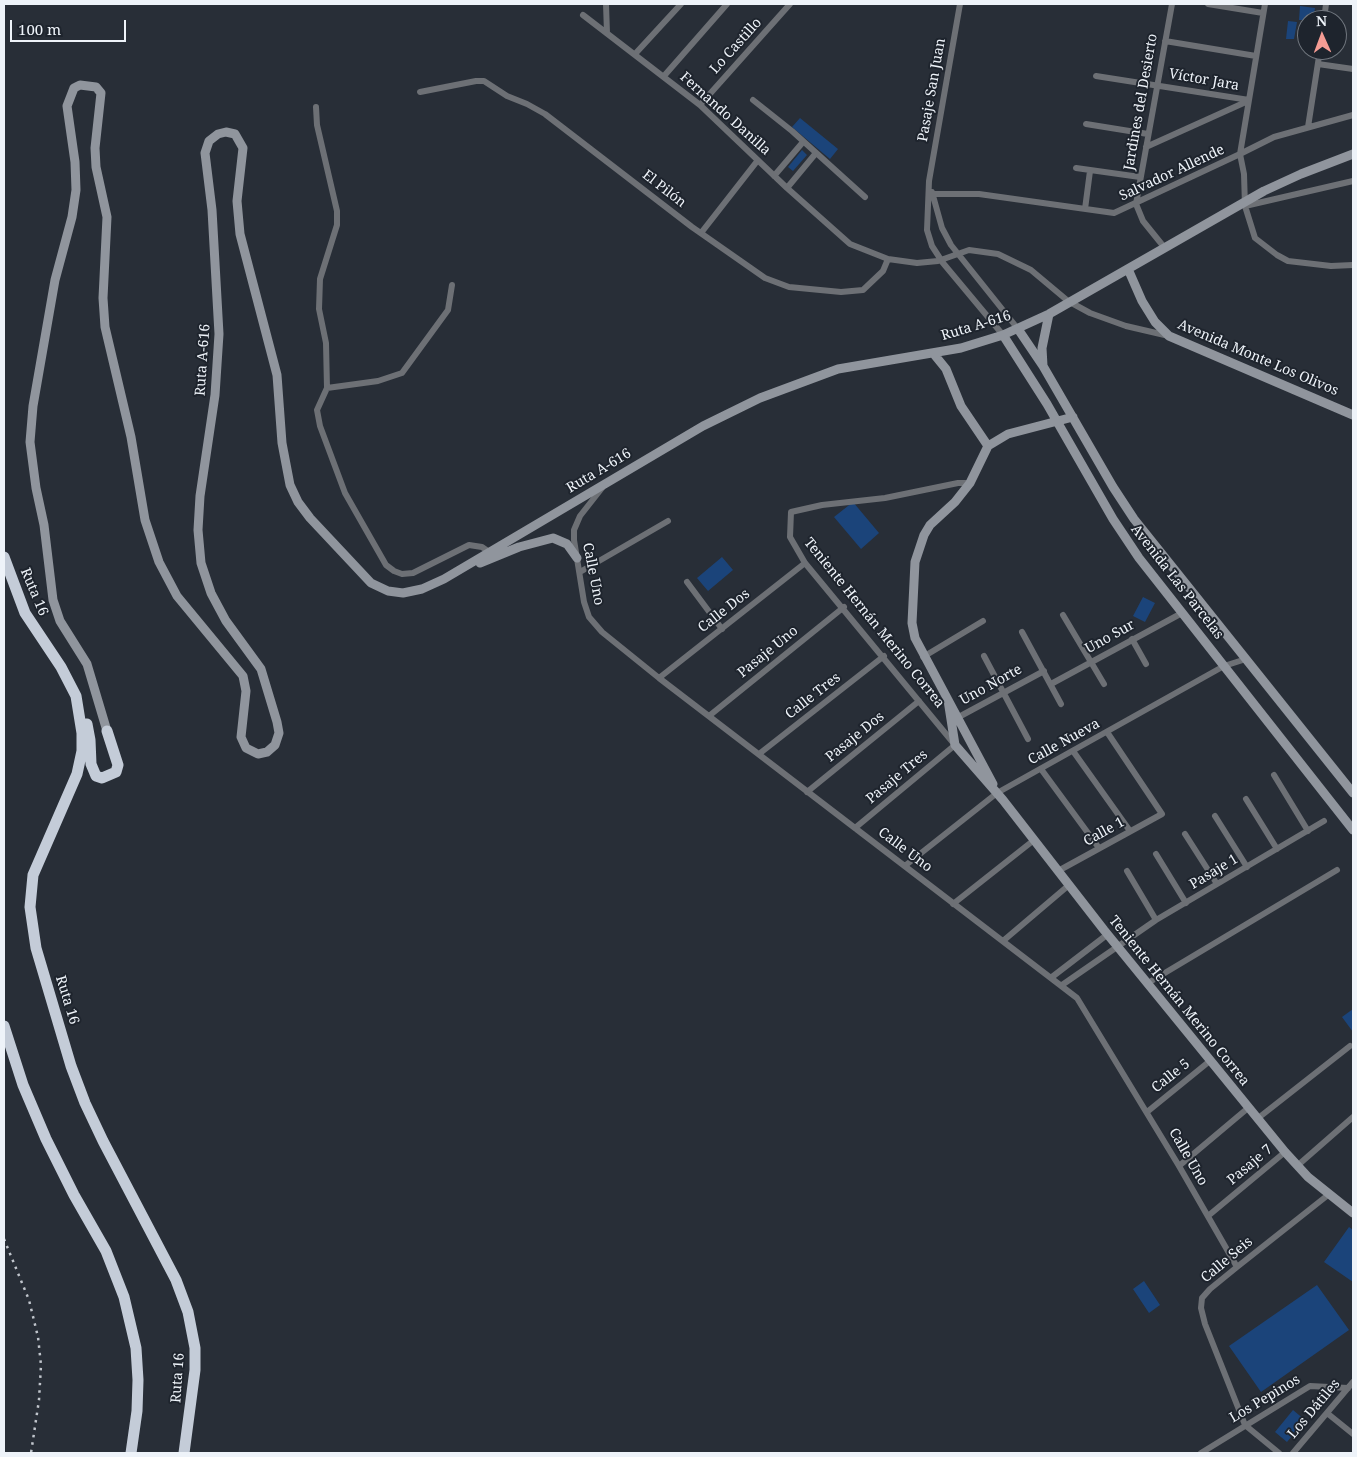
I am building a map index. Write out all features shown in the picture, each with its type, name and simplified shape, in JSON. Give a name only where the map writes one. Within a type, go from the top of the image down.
[{"type":"highway","name":"Ruta 16","points":[[4,557],[25,613],[61,667],[76,696],[82,733],[82,751],[70,791],[34,870],[30,895],[32,927],[39,961],[71,1066],[85,1102],[103,1141],[176,1280],[188,1312],[195,1348],[195,1370],[184,1453]]},
{"type":"highway","points":[[76,696],[88,727],[91,764],[96,776],[102,778],[116,772],[118,765],[107,731]]},
{"type":"highway","points":[[4,1026],[24,1086],[42,1130],[74,1195],[106,1250],[124,1297],[136,1348],[138,1380],[137,1410],[131,1453]]},
{"type":"main road","name":"Ruta A-616","points":[[107,731],[87,664],[60,620],[53,600],[45,532],[36,488],[30,442],[33,406],[55,280],[72,218],[76,190],[75,162],[67,106],[74,88],[80,85],[96,87],[101,93],[95,148],[96,167],[107,217],[103,298],[104,327],[131,437],[146,520],[159,562],[177,596],[195,621],[237,667],[242,676],[246,691],[240,733],[246,748],[258,754],[270,750],[278,738],[277,722],[260,669],[226,621],[211,593],[201,563],[198,530],[200,496],[217,374],[220,334],[212,210],[205,153],[209,141],[218,134],[226,132],[236,134],[243,148],[237,201],[240,234],[278,375],[285,465],[298,502],[310,518],[371,583],[388,591],[403,592],[422,589],[492,554],[606,483],[703,426],[760,398],[796,383],[838,369],[961,348],[1002,335],[1049,314],[1068,301],[1164,247],[1301,174],[1353,154]]},
{"type":"main road","name":"Avenida Monte Los Olivos","points":[[1128,268],[1142,301],[1155,322],[1169,336],[1353,415]]},
{"type":"main road","points":[[1043,366],[1044,331],[1049,314]]},
{"type":"main road","name":"Avenida Las Parcelas","points":[[1018,328],[1043,366],[1113,487],[1134,519],[1353,793]]},
{"type":"main road","name":"Avenida Las Parcelas","points":[[1002,335],[1058,422],[1126,541],[1353,830]]},
{"type":"main road","points":[[933,353],[946,369],[961,406],[988,446],[1008,434],[1073,417]]},
{"type":"main road","name":"Teniente Hernán Merino Correa","points":[[988,446],[970,483],[955,502],[930,525],[919,547],[915,562],[912,623],[915,638],[923,657],[948,700],[954,720],[998,793]]},
{"type":"main road","points":[[492,554],[553,538],[567,544],[577,558]]},
{"type":"main road","name":"Teniente Hernán Merino Correa","points":[[954,720],[955,745],[998,793],[1069,885],[1248,1108],[1297,1166],[1328,1195],[1353,1213]]},
{"type":"street","points":[[606,4],[607,33]]},
{"type":"street","points":[[635,54],[681,4]]},
{"type":"street","points":[[664,76],[727,4]]},
{"type":"street","name":"Lo Castillo","points":[[700,105],[790,4]]},
{"type":"street","name":"Pasaje San Juan","points":[[940,260],[932,246],[928,230],[929,181],[960,4]]},
{"type":"street","name":"Jardines del Desierto","points":[[1136,204],[1156,84],[1172,4]]},
{"type":"street","points":[[1208,4],[1263,12]]},
{"type":"street","name":"Salvador Allende","points":[[932,194],[979,194],[1114,213],[1240,154],[1265,4]]},
{"type":"street","name":"Fernando Danilla","points":[[583,14],[700,105],[843,239],[866,251],[888,259]]},
{"type":"street","points":[[1165,41],[1256,56]]},
{"type":"street","points":[[1308,127],[1319,60]]},
{"type":"street","points":[[1318,64],[1353,69]]},
{"type":"street","name":"Víctor Jara","points":[[1096,76],[1249,100]]},
{"type":"street","name":"El Pilón","points":[[420,92],[476,81],[484,82],[507,96],[545,114],[701,233],[765,278],[789,287],[815,291],[863,290],[883,271],[888,259]]},
{"type":"street","points":[[753,100],[865,197]]},
{"type":"street","points":[[1146,147],[1249,100]]},
{"type":"street","points":[[316,107],[317,125],[337,211],[337,225],[320,279],[319,299],[326,343],[327,388],[317,410],[320,426],[345,493],[386,565],[402,574],[413,573],[469,545],[482,547],[492,554]]},
{"type":"street","points":[[1353,115],[1274,137],[1240,154],[1244,174],[1244,204],[1255,238],[1277,255],[1288,260],[1331,266],[1353,265]]},
{"type":"street","points":[[1086,124],[1148,134]]},
{"type":"street","points":[[774,176],[803,142]]},
{"type":"street","points":[[787,188],[816,153]]},
{"type":"street","points":[[701,233],[758,160]]},
{"type":"street","points":[[1076,168],[1140,178]]},
{"type":"street","points":[[1085,209],[1090,171]]},
{"type":"street","name":"Pasaje San Juan","points":[[929,181],[942,228],[956,253],[1018,328]]},
{"type":"street","points":[[1244,204],[1353,181]]},
{"type":"street","points":[[1136,204],[1144,221],[1164,247]]},
{"type":"street","points":[[888,259],[917,263],[940,260],[956,253],[975,251],[998,254],[1010,259],[1051,285],[1068,301],[1090,314],[1169,336]]},
{"type":"street","points":[[940,260],[1002,335]]},
{"type":"street","points":[[327,388],[378,381],[402,373],[448,310],[452,285]]},
{"type":"street","name":"Teniente Hernán Merino Correa","points":[[955,745],[844,607],[805,564],[790,537],[791,512],[885,498],[958,482],[970,483]]},
{"type":"street","name":"Calle Uno","points":[[606,483],[580,516],[574,530],[577,558],[589,617],[602,632],[659,678],[1052,977],[1085,1008],[1237,1266]]},
{"type":"street","points":[[580,572],[668,521]]},
{"type":"street","name":"Calle Dos","points":[[659,678],[805,564]]},
{"type":"street","points":[[687,582],[722,629]]},
{"type":"street","name":"Pasaje Uno","points":[[709,716],[844,607]]},
{"type":"street","name":"Uno Sur","points":[[1050,684],[1182,613]]},
{"type":"street","points":[[1063,615],[1104,684]]},
{"type":"street","points":[[923,657],[984,621]]},
{"type":"street","points":[[1022,632],[1061,704]]},
{"type":"street","points":[[1132,639],[1146,664]]},
{"type":"street","name":"Calle Tres","points":[[758,754],[884,656]]},
{"type":"street","points":[[984,656],[1028,739]]},
{"type":"street","name":"Calle Nueva","points":[[906,865],[998,793],[1224,666],[1246,659]]},
{"type":"street","name":"Uno Norte","points":[[954,720],[1044,671]]},
{"type":"street","name":"Pasaje Dos","points":[[807,792],[919,701]]},
{"type":"street","name":"Calle 1","points":[[1058,870],[1162,814],[1107,732]]},
{"type":"street","name":"Pasaje Tres","points":[[856,828],[955,745]]},
{"type":"street","points":[[1073,751],[1130,832]]},
{"type":"street","points":[[1041,768],[1099,848]]},
{"type":"street","points":[[1274,775],[1308,831]]},
{"type":"street","points":[[1246,799],[1277,849]]},
{"type":"street","points":[[1215,816],[1247,867]]},
{"type":"street","name":"Pasaje 1","points":[[1062,985],[1117,945],[1156,920],[1324,821]]},
{"type":"street","points":[[1185,834],[1217,884]]},
{"type":"street","points":[[954,904],[1034,840]]},
{"type":"street","points":[[1156,854],[1186,904]]},
{"type":"street","points":[[1148,983],[1337,870]]},
{"type":"street","points":[[1127,871],[1156,920]]},
{"type":"street","points":[[1002,940],[1069,885]]},
{"type":"street","points":[[1052,977],[1108,934]]},
{"type":"street","points":[[1257,1118],[1350,1046]]},
{"type":"street","name":"Calle 5","points":[[1147,1112],[1210,1060]]},
{"type":"street","points":[[1179,1166],[1248,1108]]},
{"type":"street","points":[[1297,1166],[1353,1117]]},
{"type":"street","name":"Pasaje 7","points":[[1208,1216],[1285,1152]]},
{"type":"street","name":"Calle Seis","points":[[1245,1425],[1205,1324],[1201,1308],[1202,1298],[1237,1266],[1328,1195]]},
{"type":"street","name":"Los Dátiles","points":[[1293,1453],[1353,1382]]},
{"type":"street","name":"Los Pepinos","points":[[1201,1453],[1310,1386],[1348,1388]]},
{"type":"street","points":[[1327,1413],[1353,1434]]},
{"type":"street","points":[[1245,1425],[1279,1453]]},
{"type":"shaded area","points":[[1300,6],[1315,8],[1315,10],[1300,10]]},
{"type":"shaded area","points":[[1288,21],[1297,22],[1294,39],[1286,39]]},
{"type":"shaded area","points":[[800,118],[838,149],[830,159],[792,127]]},
{"type":"shaded area","points":[[802,150],[807,155],[793,171],[788,167]]},
{"type":"shaded area","points":[[853,502],[879,533],[861,549],[834,517]]},
{"type":"shaded area","points":[[722,557],[733,570],[708,591],[697,578]]},
{"type":"shaded area","points":[[1143,597],[1155,603],[1145,622],[1133,616]]},
{"type":"shaded area","points":[[1353,1009],[1353,1032],[1342,1017]]},
{"type":"shaded area","points":[[1349,1227],[1353,1230],[1353,1282],[1324,1262]]},
{"type":"shaded area","points":[[1144,1281],[1160,1305],[1149,1313],[1133,1289]]},
{"type":"shaded area","points":[[1317,1285],[1349,1330],[1261,1392],[1229,1346]]},
{"type":"shaded area","points":[[1293,1410],[1305,1420],[1287,1442],[1275,1432]]},
{"type":"railway","points":[[4,1239],[29,1300],[38,1337],[41,1365],[39,1400],[31,1453]]}]
